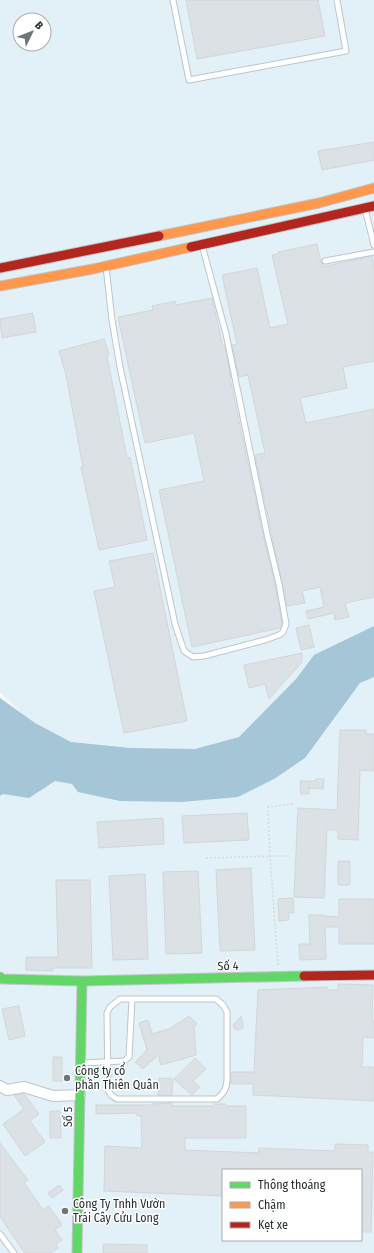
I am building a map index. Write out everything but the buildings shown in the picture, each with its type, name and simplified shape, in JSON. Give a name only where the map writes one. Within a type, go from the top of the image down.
[{"type":"street","points":[[0,268],[311,205],[374,188]]},
{"type":"street","points":[[0,286],[106,266],[369,207]]},
{"type":"street","name":"Số 4","points":[[0,977],[2,979],[20,980],[82,981],[374,975]]},
{"type":"street","name":"Số 5","points":[[77,1253],[82,981]]},
{"type":"street","points":[[0,1086],[7,1090],[24,1087],[53,1096],[80,1095]]},
{"type":"lane","points":[[173,0],[189,80],[346,51],[337,0]]},
{"type":"lane","points":[[369,207],[374,245]]},
{"type":"lane","points":[[106,266],[112,320],[120,367],[175,624],[184,651],[192,656],[204,656],[279,635],[283,632],[286,624],[279,584],[267,534],[226,334],[202,244]]},
{"type":"lane","points":[[325,261],[374,252]]},
{"type":"lane","points":[[120,999],[216,999],[223,1005],[227,1012],[227,1088],[217,1099],[117,1099],[111,1095],[108,1090],[108,1062],[107,1013],[110,1007],[120,999]]},
{"type":"lane","points":[[81,1063],[124,1061],[129,1057],[132,999]]},
{"type":"lane","points":[[0,1234],[14,1253]]},
{"type":"path","points":[[279,977],[268,807],[293,804]]},
{"type":"path","points":[[206,858],[289,856]]},
{"type":"shaded area","points":[[0,0],[374,0],[374,1253],[0,1253],[0,796],[3,794],[19,710],[0,692]]},
{"type":"water","points":[[374,626],[374,677],[360,683],[305,758],[274,779],[238,797],[181,802],[120,801],[78,792],[72,784],[55,781],[29,798],[3,794],[0,796],[0,698],[35,723],[71,742],[130,748],[195,749],[239,737],[296,679],[314,655]]},
{"type":"traffic: fast","points":[[0,977],[2,979],[82,981],[304,976]]},
{"type":"traffic: fast","points":[[77,1253],[82,981]]},
{"type":"traffic: slow","points":[[159,236],[319,203],[374,188]]},
{"type":"traffic: slow","points":[[0,286],[93,269],[191,247]]},
{"type":"traffic: jam","points":[[191,247],[374,206]]},
{"type":"traffic: jam","points":[[0,268],[159,236]]},
{"type":"traffic: jam","points":[[304,976],[374,975]]},
{"type":"place","name":"Công ty cổ phần Thiên Quân","points":[[67,1078]]},
{"type":"place","name":"Công Ty Tnhh Vườn Trái Cây Cửu Long","points":[[65,1211]]}]
